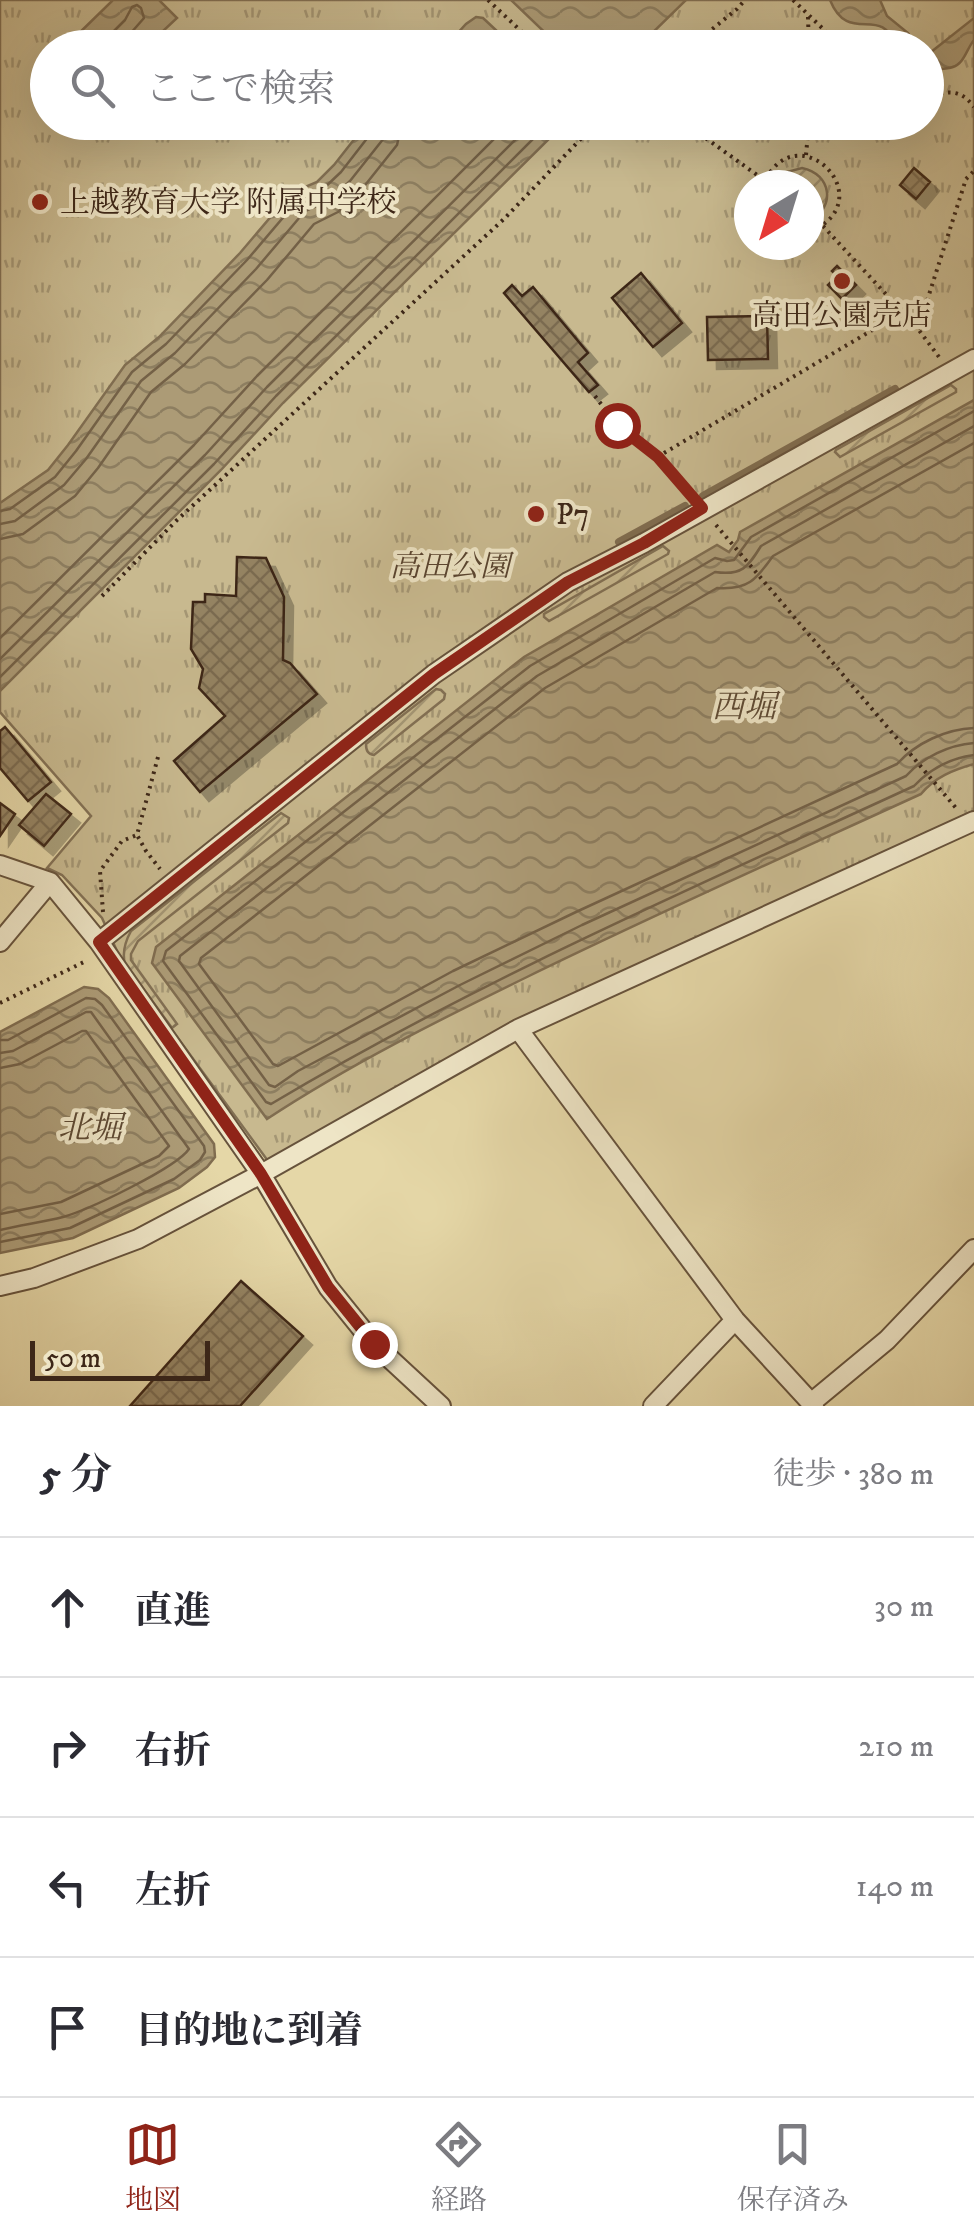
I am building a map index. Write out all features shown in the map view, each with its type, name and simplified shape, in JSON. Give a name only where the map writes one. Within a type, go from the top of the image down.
[{"type":"street","points":[[102,947],[434,674],[568,582],[974,359]]},
{"type":"street","points":[[0,1286],[34,1278],[138,1239],[518,1029],[974,821]]},
{"type":"street","points":[[0,865],[50,882],[102,947],[261,1174],[328,1287],[374,1344],[441,1406]]},
{"type":"street","points":[[0,942],[50,882]]},
{"type":"street","points":[[518,1029],[734,1320],[813,1404],[887,1340],[974,1250]]},
{"type":"street","points":[[653,1406],[734,1320]]},
{"type":"path","points":[[488,0],[520,30]]},
{"type":"path","points":[[711,30],[745,0]]},
{"type":"path","points":[[792,0],[825,30]]},
{"type":"path","points":[[808,14],[808,30]]},
{"type":"path","points":[[967,98],[974,89]]},
{"type":"path","points":[[944,92],[957,92],[974,107]]},
{"type":"path","points":[[102,596],[176,521],[504,219],[580,140]]},
{"type":"path","points":[[708,140],[748,170]]},
{"type":"path","points":[[806,154],[807,140]]},
{"type":"path","points":[[772,170],[786,160],[806,154],[828,168],[839,190],[833,216],[824,225]]},
{"type":"path","points":[[918,329],[966,179],[974,171]]},
{"type":"path","points":[[824,227],[918,329],[949,372]]},
{"type":"path","points":[[664,453],[903,312]]},
{"type":"path","points":[[595,396],[617,425],[658,457],[943,791]]},
{"type":"path","points":[[158,757],[138,835],[164,873]]},
{"type":"path","points":[[104,916],[100,871],[122,841],[138,835]]},
{"type":"path","points":[[0,1002],[102,947]]},
{"type":"green space","name":"高田公園","points":[[0,0],[974,0],[974,811],[514,1021],[268,1161],[122,962],[102,918],[62,875],[47,868],[91,816],[0,712]]},
{"type":"green space","points":[[951,385],[956,392],[840,457],[835,452],[836,450]]},
{"type":"green space","points":[[663,546],[668,554],[549,621],[544,617],[544,614]]},
{"type":"green space","points":[[436,689],[445,694],[444,699],[374,755],[369,753],[366,744]]},
{"type":"green space","points":[[281,813],[289,818],[288,823],[138,941],[131,954],[131,960],[177,1024],[172,1028],[125,964],[124,951],[131,931]]},
{"type":"water","points":[[113,0],[159,0],[177,18],[164,30],[82,30]]},
{"type":"water","points":[[511,0],[686,0],[655,30],[542,30]]},
{"type":"water","points":[[830,0],[880,0],[887,16],[904,30],[856,24],[838,14]]},
{"type":"water","points":[[476,17],[483,18],[496,30],[461,30]]},
{"type":"water","points":[[974,18],[974,40],[960,63],[944,69],[944,42]]},
{"type":"water","points":[[354,140],[548,140],[0,691],[0,503],[48,470],[125,365],[159,337],[291,193],[317,182]]},
{"type":"water","name":"西堀","points":[[974,400],[974,764],[945,775],[921,794],[461,1010],[362,1062],[267,1119],[152,963],[156,947],[524,657],[717,545],[729,552],[740,532]]},
{"type":"water","name":"北堀","points":[[84,987],[98,989],[109,998],[214,1144],[215,1157],[179,1188],[73,1238],[0,1253],[0,1032]]},
{"type":"building","points":[[914,168],[930,182],[916,199],[900,185]]},
{"type":"building","name":"高田公園売店","points":[[837,266],[856,285],[842,299],[828,285],[837,276],[832,271]]},
{"type":"building","points":[[641,273],[682,323],[653,347],[612,298]]},
{"type":"building","points":[[512,285],[522,296],[533,287],[588,353],[578,362],[598,385],[589,392],[504,293]]},
{"type":"building","points":[[767,316],[768,359],[708,360],[707,317]]},
{"type":"building","points":[[237,557],[266,558],[284,597],[283,660],[317,694],[200,792],[174,761],[225,716],[199,688],[203,669],[191,649],[193,602],[205,602],[205,594],[236,596]]},
{"type":"building","points":[[5,727],[51,782],[28,801],[0,768],[0,731]]},
{"type":"building","points":[[46,794],[71,814],[44,846],[19,825]]},
{"type":"building","points":[[0,803],[15,814],[0,836]]},
{"type":"building","points":[[241,1281],[303,1336],[240,1406],[130,1406]]},
{"type":"waterway","points":[[703,496],[895,389]]},
{"type":"waterway","points":[[619,542],[685,506]]},
{"type":"place","name":"上越教育大学 附属中学校","points":[[40,202]]},
{"type":"place","name":"高田公園売店","points":[[842,281]]},
{"type":"place","name":"P7","points":[[536,514]]},
{"type":"route","points":[[374,1344],[328,1287],[261,1174],[99,942],[434,674],[568,582],[702,508],[658,457],[617,425]]}]
